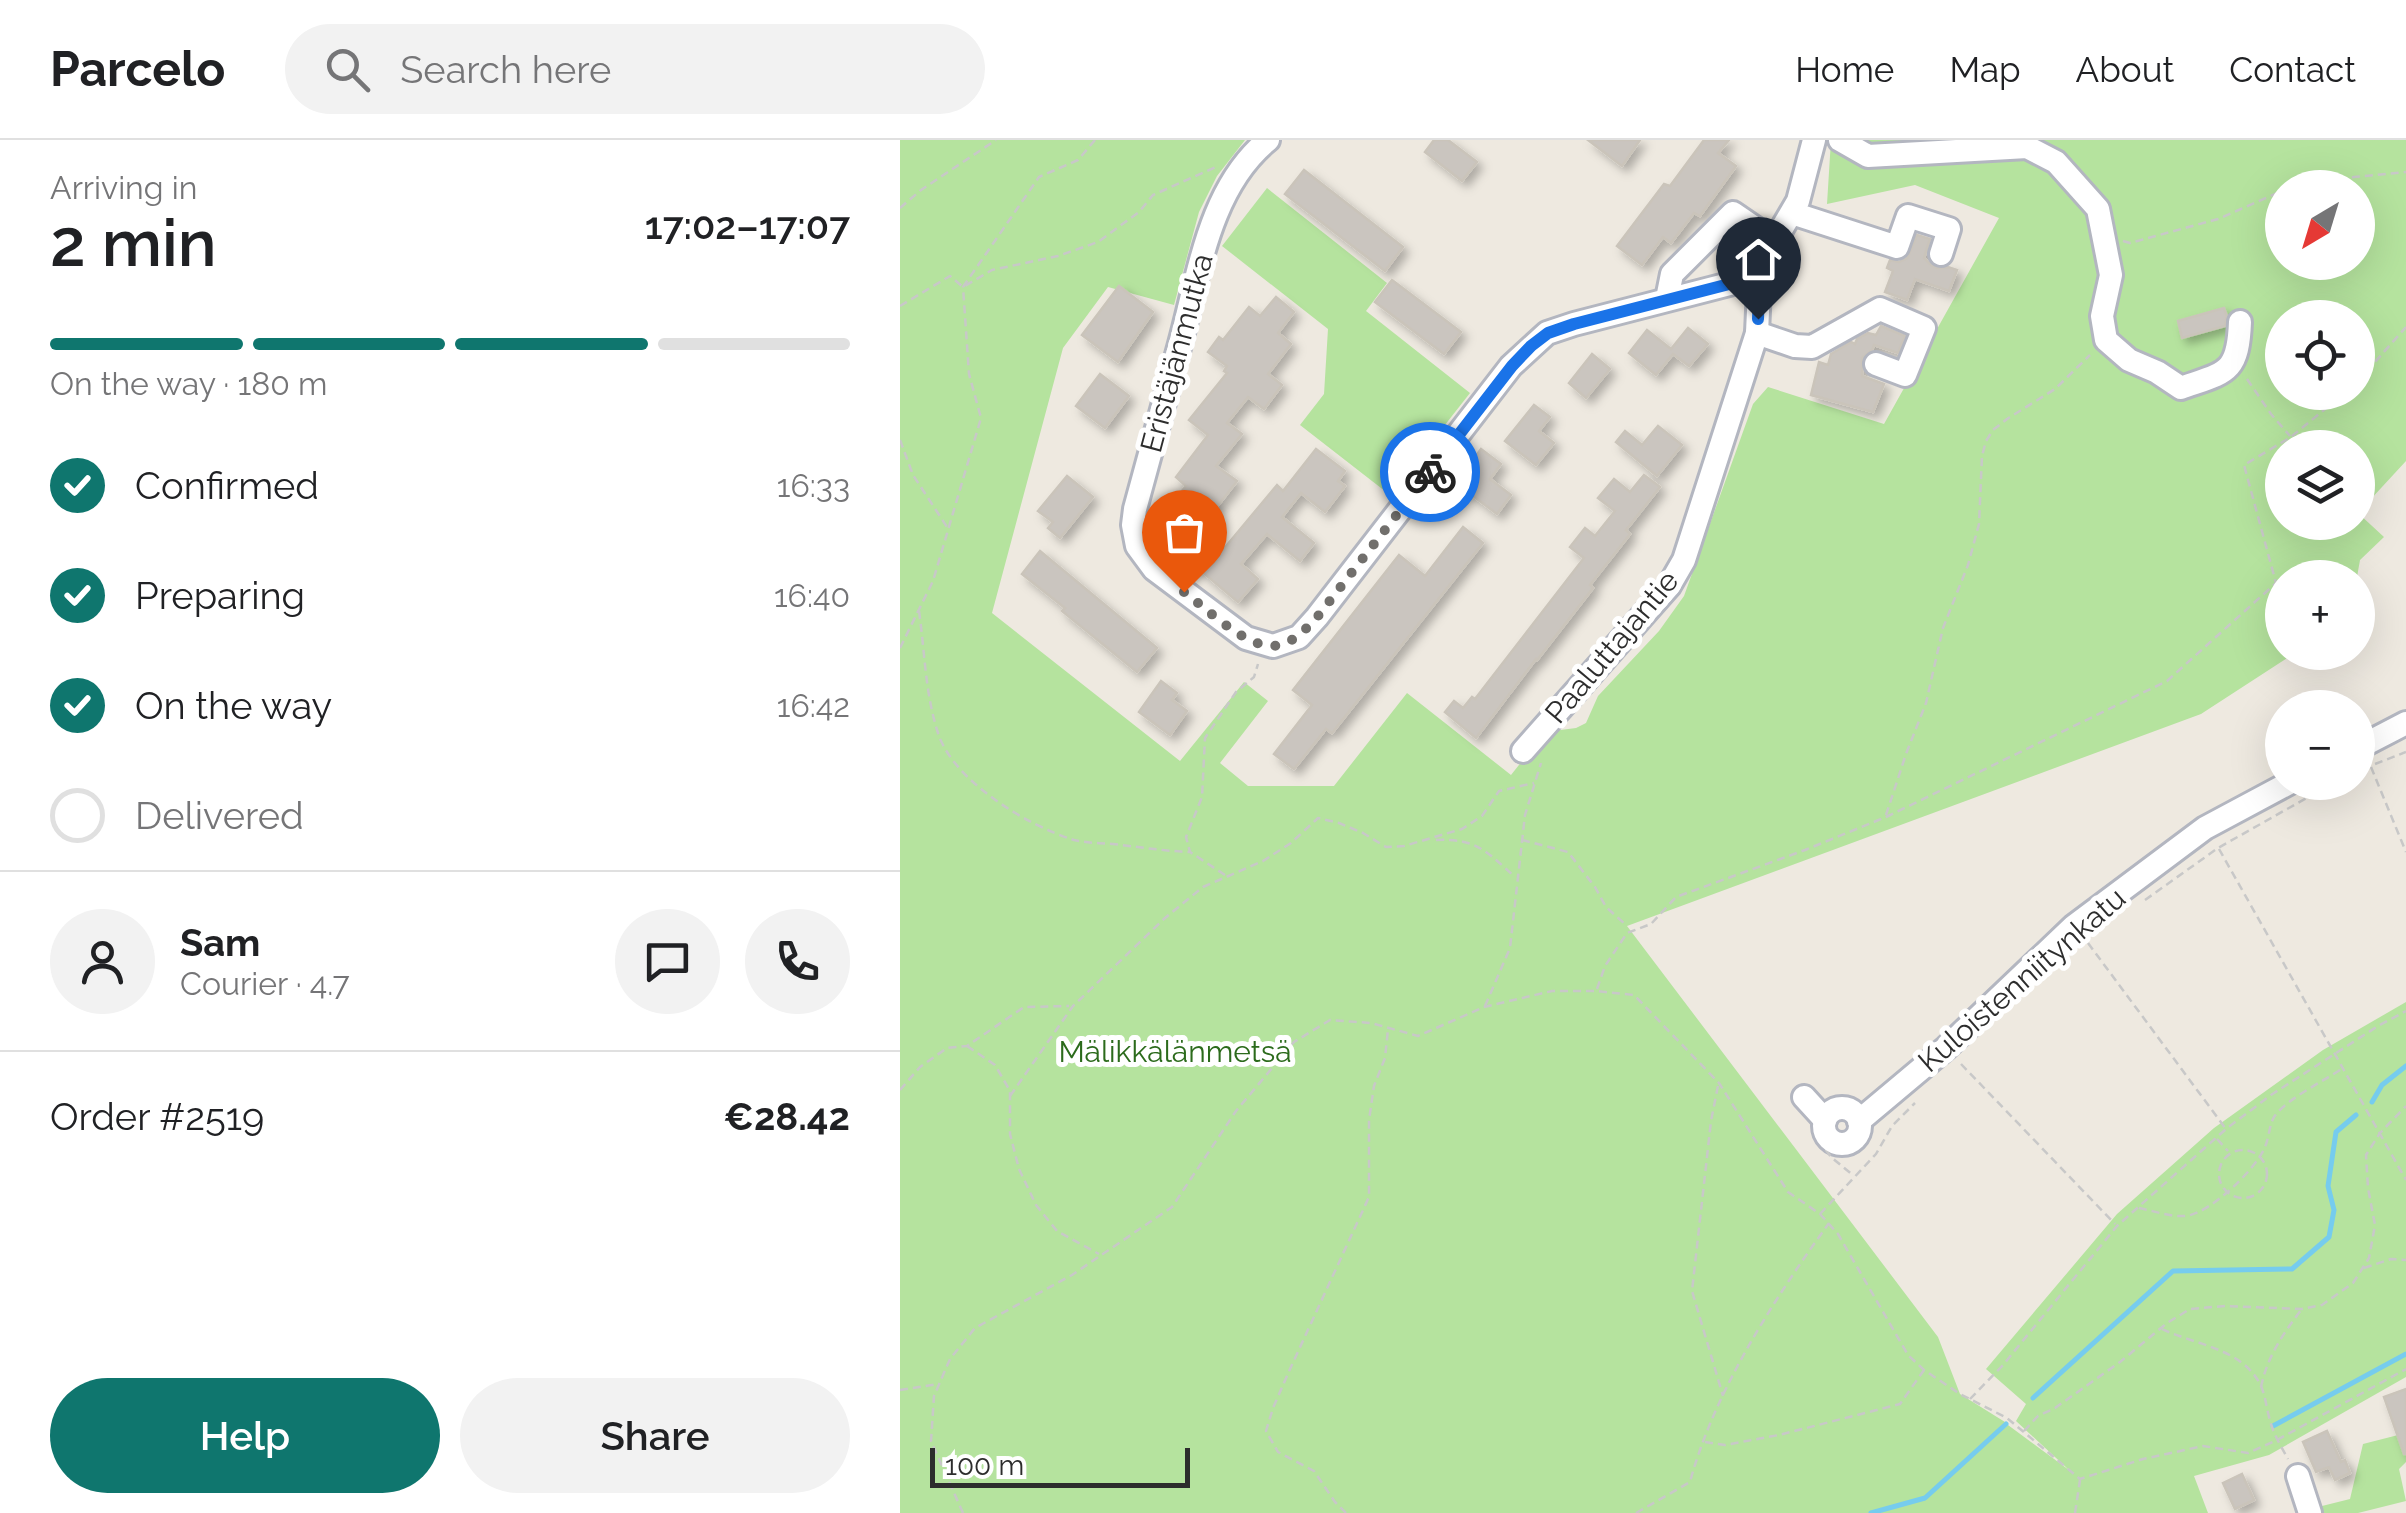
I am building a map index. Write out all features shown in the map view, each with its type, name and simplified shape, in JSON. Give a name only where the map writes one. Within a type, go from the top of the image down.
[{"type":"street","name":"Eristäjänmutka","points":[[1265,644],[1246,638],[1154,568],[1137,546],[1132,526],[1211,229],[1230,184],[1268,140]]},
{"type":"street","name":"Paaluttajantie","points":[[1534,750],[1669,586],[1684,560],[1757,333],[1760,266],[1798,200],[1814,140]]},
{"type":"street","points":[[1840,140],[1868,156],[2027,147],[2056,162],[2098,210],[2111,275],[2102,316],[2106,340],[2130,360],[2181,388],[2224,373],[2239,352],[2240,322]]},
{"type":"street","points":[[1667,299],[1672,274],[1733,213],[1774,242]]},
{"type":"street","points":[[1792,213],[1897,247],[1908,216],[1948,229],[1940,254]]},
{"type":"street","points":[[1265,644],[1273,646],[1299,637],[1512,366],[1548,333],[1737,282],[1760,266]]},
{"type":"street","points":[[1757,333],[1795,346],[1812,347],[1880,310],[1924,328],[1904,375],[1876,364]]},
{"type":"street","points":[[2375,747],[2406,723]]},
{"type":"street","name":"Kuloistenniitynkatu","points":[[1804,1097],[1825,1120],[1827,1137],[1837,1144],[1849,1143],[1858,1135],[1859,1121],[1946,1048],[2074,926],[2205,828],[2265,796]]},
{"type":"street","points":[[2298,1476],[2310,1513]]},
{"type":"path","points":[[900,208],[996,140]]},
{"type":"path","points":[[900,648],[933,581],[981,418],[969,374],[963,287],[1039,177],[1078,160],[1095,140]]},
{"type":"path","points":[[963,287],[992,270],[1058,256],[1098,242],[1140,212],[1152,195],[1223,164]]},
{"type":"path","points":[[2375,175],[2406,172]]},
{"type":"path","points":[[2103,234],[2130,244],[2218,219],[2265,199]]},
{"type":"path","points":[[900,306],[950,276],[963,287]]},
{"type":"path","points":[[2375,362],[2406,327]]},
{"type":"path","points":[[1886,817],[1926,703],[1943,628],[1972,551],[1986,441],[1992,430],[2056,389],[2106,340]]},
{"type":"path","points":[[2233,361],[2285,430]]},
{"type":"path","points":[[2300,430],[2324,410]]},
{"type":"path","points":[[900,440],[913,475],[948,528]]},
{"type":"path","points":[[1596,992],[1605,966],[1626,933],[1651,924],[1676,897],[1886,817],[2167,682],[2276,583],[2244,466],[2265,453]]},
{"type":"path","points":[[919,608],[926,688],[939,738],[964,775],[1037,826],[1078,841],[1190,852],[1227,876]]},
{"type":"path","points":[[1190,852],[1186,837],[1202,797],[1204,738],[1236,692],[1254,677],[1265,644]]},
{"type":"path","points":[[1484,1007],[1510,948],[1524,815],[1534,783],[1534,750]]},
{"type":"path","points":[[2375,755],[2406,752]]},
{"type":"path","points":[[2375,781],[2406,852]]},
{"type":"path","points":[[1010,1096],[1072,1006],[1203,886],[1291,844],[1318,818],[1339,823],[1386,847],[1404,846],[1462,829],[1482,816],[1499,791],[1534,783]]},
{"type":"path","points":[[2145,900],[2218,848],[2303,800]]},
{"type":"path","points":[[1430,840],[1472,842],[1517,879]]},
{"type":"path","points":[[1522,840],[1568,852],[1606,907],[1626,925]]},
{"type":"path","points":[[2218,848],[2406,1180]]},
{"type":"path","points":[[2087,942],[2226,1129]]},
{"type":"path","points":[[963,1513],[931,1441],[934,1396],[950,1359],[975,1328],[1072,1275],[1172,1206],[1236,1110],[1294,1042],[1330,1020],[1371,1022],[1418,1036],[1484,1007],[1552,992],[1634,995],[1719,1082],[1788,1192],[1820,1214],[1838,1234],[1908,1355],[1924,1370],[2007,1418],[2080,1479]]},
{"type":"path","points":[[900,1090],[920,1067],[947,1048],[967,1046],[1024,1007],[1072,1006]]},
{"type":"path","points":[[1970,1399],[2117,1226],[2226,1129],[2271,1095],[2406,1011]]},
{"type":"path","points":[[1346,1513],[1314,1470],[1278,1452],[1266,1431],[1369,1196],[1369,1120],[1374,1086],[1385,1058],[1388,1027]]},
{"type":"path","points":[[967,1046],[995,1066],[1010,1091],[1010,1134],[1019,1169],[1036,1205],[1057,1231],[1101,1255]]},
{"type":"path","points":[[1957,1060],[2117,1226]]},
{"type":"path","points":[[2138,1208],[2185,1216],[2197,1213],[2228,1191],[2260,1156],[2272,1119],[2291,1100],[2343,1068]]},
{"type":"path","points":[[1719,1082],[1692,1291],[1723,1398]]},
{"type":"path","points":[[1820,1214],[1876,1154],[1892,1126],[1918,1099]]},
{"type":"path","points":[[2023,1432],[2038,1416],[2190,1310],[2225,1306],[2302,1309],[2322,1305],[2353,1283],[2369,1258],[2375,1225],[2366,1155],[2406,1106]]},
{"type":"path","points":[[2216,1138],[2230,1154]]},
{"type":"path","points":[[2247,1150],[2260,1156],[2267,1174],[2260,1191],[2245,1197],[2228,1191],[2221,1181],[2224,1160],[2230,1154],[2247,1150]]},
{"type":"path","points":[[1636,1513],[1690,1482],[1696,1458],[1723,1398],[1786,1283],[1829,1224]]},
{"type":"path","points":[[2363,1268],[2406,1260]]},
{"type":"path","points":[[2261,1387],[2279,1339],[2302,1309]]},
{"type":"path","points":[[2160,1328],[2235,1358],[2249,1368],[2261,1387],[2277,1440]]},
{"type":"path","points":[[2080,1479],[2202,1446],[2248,1453],[2406,1369]]},
{"type":"path","points":[[1704,1442],[1724,1446],[1779,1436],[1900,1404],[1924,1370]]},
{"type":"path","points":[[900,1390],[939,1384]]},
{"type":"path","points":[[2075,1513],[2080,1479]]},
{"type":"green space","name":"Mälikkälänmetsä","points":[[900,140],[1245,140],[1217,176],[1199,212],[1174,305],[1108,287],[1063,348],[992,613],[1180,761],[1244,682],[1268,701],[1220,763],[1248,786],[1334,786],[1407,693],[1511,775],[1545,732],[1586,723],[1598,696],[1659,631],[1684,596],[1753,404],[1768,387],[1884,424],[1999,218],[1915,185],[1827,204],[1831,140],[2406,140],[2406,461],[2375,495],[2375,430],[2265,430],[2265,540],[2375,540],[2375,529],[2384,537],[2360,560],[2265,560],[2265,670],[2269,670],[2201,714],[1627,926],[1938,1337],[1960,1394],[2005,1422],[1954,1473],[2008,1425],[2069,1470],[2016,1421],[2026,1404],[1986,1369],[2117,1214],[2214,1128],[2323,1050],[2406,1002],[2406,1377],[2269,1455],[2194,1476],[2208,1513],[900,1513]]},
{"type":"green space","points":[[1267,188],[1387,283],[1366,311],[1470,393],[1390,495],[1300,425],[1324,394],[1328,329],[1222,246]]},
{"type":"green space","points":[[2406,1433],[2406,1462],[2399,1469],[2406,1501],[2358,1513],[2320,1513],[2318,1507],[2350,1499],[2363,1444]]},
{"type":"building","points":[[1434,140],[1448,140],[1477,162],[1462,181],[1425,152]]},
{"type":"building","points":[[1588,140],[1640,140],[1622,166]]},
{"type":"building","points":[[1704,140],[1729,140],[1718,153],[1736,166],[1700,216],[1694,213],[1671,243],[1663,237],[1642,265],[1617,246],[1664,184],[1670,186]]},
{"type":"building","points":[[1304,170],[1403,247],[1385,271],[1285,194]]},
{"type":"building","points":[[1917,235],[1930,239],[1924,258],[1931,265],[1957,270],[1949,291],[1915,279],[1907,300],[1885,292],[1893,271],[1887,268],[1890,260],[1899,262],[1907,258]]},
{"type":"building","points":[[1392,280],[1461,332],[1444,354],[1375,302]]},
{"type":"building","points":[[1119,286],[1153,312],[1118,362],[1082,335]]},
{"type":"building","points":[[1276,297],[1294,312],[1278,333],[1291,344],[1268,374],[1282,385],[1264,409],[1248,397],[1227,423],[1242,434],[1216,466],[1237,481],[1216,508],[1209,503],[1191,525],[1222,551],[1277,485],[1283,491],[1316,449],[1345,471],[1338,481],[1345,486],[1325,512],[1301,493],[1282,517],[1314,543],[1300,561],[1267,534],[1241,564],[1258,579],[1238,602],[1149,531],[1186,486],[1176,477],[1208,435],[1189,420],[1227,373],[1227,366],[1208,352],[1219,337],[1223,340],[1249,307],[1260,316]]},
{"type":"building","points":[[2224,308],[2225,326],[2182,338],[2178,321]]},
{"type":"building","points":[[1881,326],[1905,336],[1898,353],[1874,345],[1862,358],[1862,376],[1884,384],[1873,412],[1811,395],[1819,362],[1828,365],[1831,354],[1851,342],[1855,344],[1868,333],[1876,335]]},
{"type":"building","points":[[1688,328],[1708,344],[1689,366],[1673,354],[1656,375],[1629,353],[1647,330],[1671,349]]},
{"type":"building","points":[[1592,354],[1610,369],[1586,398],[1569,383]]},
{"type":"building","points":[[1100,374],[1129,396],[1105,428],[1076,406]]},
{"type":"building","points":[[1534,405],[1550,417],[1539,431],[1554,443],[1536,465],[1505,441]]},
{"type":"building","points":[[1658,426],[1682,445],[1657,476],[1616,442],[1625,431],[1642,445]]},
{"type":"building","points":[[1481,449],[1501,464],[1490,479],[1511,495],[1497,514],[1456,483]]},
{"type":"building","points":[[1644,475],[1660,487],[1626,530],[1630,534],[1590,585],[1593,588],[1476,738],[1445,712],[1454,701],[1463,708],[1472,697],[1475,699],[1584,558],[1570,547],[1585,528],[1595,536],[1615,511],[1598,498],[1614,479],[1630,492]]},
{"type":"building","points":[[1067,476],[1093,497],[1060,538],[1048,528],[1053,522],[1038,511]]},
{"type":"building","points":[[1463,527],[1483,543],[1332,733],[1326,729],[1294,769],[1274,754],[1312,705],[1293,690],[1399,555],[1425,576]]},
{"type":"building","points":[[1040,551],[1157,648],[1137,672],[1022,574]]},
{"type":"building","points":[[1161,681],[1177,693],[1172,700],[1187,711],[1170,735],[1139,712]]},
{"type":"building","points":[[2406,1389],[2406,1454],[2404,1454],[2384,1397]]},
{"type":"building","points":[[2327,1431],[2350,1473],[2335,1480],[2329,1467],[2316,1472],[2303,1442]]},
{"type":"building","points":[[2242,1474],[2254,1500],[2235,1509],[2223,1483]]},
{"type":"waterway","points":[[2372,1102],[2382,1085],[2406,1066]]},
{"type":"waterway","points":[[2033,1398],[2173,1271],[2292,1269],[2329,1237],[2334,1210],[2328,1186],[2336,1132],[2356,1115]]},
{"type":"waterway","points":[[2273,1426],[2406,1354]]},
{"type":"waterway","points":[[1871,1513],[1925,1498],[2006,1424]]},
{"type":"way so far","points":[[1184,592],[1246,638],[1273,646],[1299,637],[1430,472]]},
{"type":"route","points":[[1430,472],[1512,366],[1548,333],[1737,282],[1760,266],[1758,319]]}]
